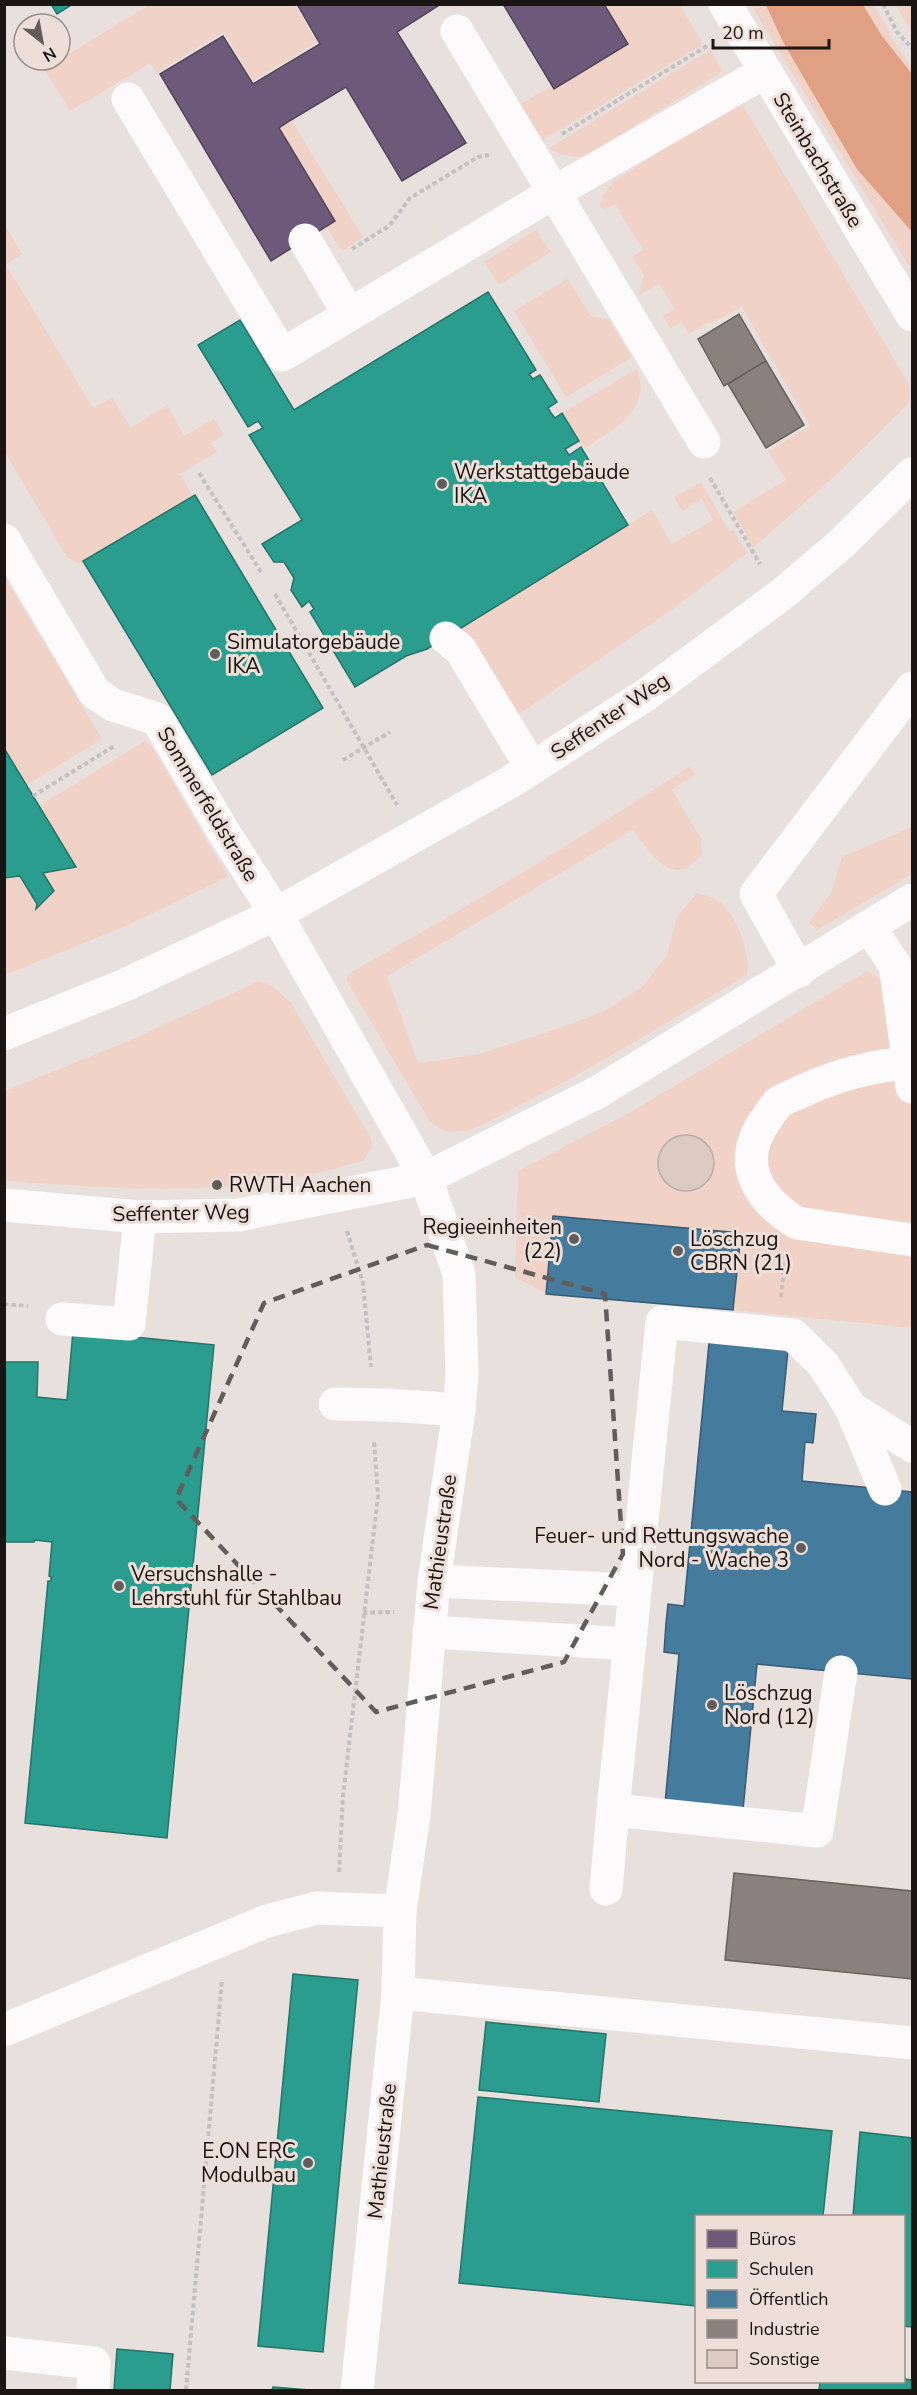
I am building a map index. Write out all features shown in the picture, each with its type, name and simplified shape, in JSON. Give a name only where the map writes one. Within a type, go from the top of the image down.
[{"type":"street","name":"Steinbachstraße","points":[[725,4],[912,315]]},
{"type":"street","points":[[457,31],[705,456]]},
{"type":"street","points":[[128,99],[282,355],[553,193],[765,72]]},
{"type":"street","points":[[305,240],[349,314]]},
{"type":"street","name":"Seffenter Weg","points":[[4,1035],[125,985],[276,914],[415,837],[532,768],[647,694],[781,595],[841,544],[912,474]]},
{"type":"street","name":"Sommerfeldstraße","points":[[4,540],[95,693],[113,705],[157,719],[223,831],[276,914]]},
{"type":"street","points":[[446,638],[460,649],[532,768]]},
{"type":"street","points":[[799,971],[756,894],[912,688]]},
{"type":"street","name":"Seffenter Weg","points":[[4,1205],[140,1217],[239,1215],[426,1178],[598,1092],[912,900]]},
{"type":"street","points":[[276,914],[426,1178]]},
{"type":"street","points":[[869,927],[895,965],[898,999],[911,1071],[864,1070],[825,1080],[778,1103],[759,1129],[751,1149],[752,1169],[763,1194],[781,1213],[797,1223],[912,1240]]},
{"type":"street","name":"Mathieustraße","points":[[357,2391],[398,1993],[400,1911],[414,1815],[434,1581],[459,1410],[462,1374],[459,1274],[426,1178]]},
{"type":"street","points":[[62,1319],[129,1324],[140,1217]]},
{"type":"street","points":[[606,1889],[662,1322],[793,1335],[823,1364],[851,1408],[885,1489]]},
{"type":"street","points":[[335,1404],[459,1410]]},
{"type":"street","points":[[851,1408],[912,1446]]},
{"type":"street","points":[[434,1581],[635,1590]]},
{"type":"street","points":[[429,1632],[630,1644]]},
{"type":"street","points":[[613,1810],[817,1831],[841,1672]]},
{"type":"street","points":[[4,2030],[267,1921],[317,1908],[400,1911]]},
{"type":"street","points":[[398,1993],[912,2043]]},
{"type":"street","points":[[4,2353],[94,2363],[93,2391]]},
{"type":"path","points":[[883,4],[897,32],[912,48]]},
{"type":"path","points":[[705,456],[781,595]]},
{"type":"path","points":[[200,472],[261,572]]},
{"type":"path","points":[[274,594],[415,837]]},
{"type":"path","points":[[33,796],[157,719]]},
{"type":"path","points":[[344,760],[390,732]]},
{"type":"path","points":[[335,1196],[363,1283],[370,1339],[378,1496],[343,1796],[338,1880],[344,1909]]},
{"type":"path","points":[[186,2391],[224,1956],[218,1941]]},
{"type":"highlighted area","points":[[427,1245],[605,1294],[623,1554],[564,1662],[376,1712],[176,1499],[264,1303]]},
{"type":"shaded area","points":[[149,5],[295,5],[317,42],[253,81],[224,32],[156,73],[150,63],[70,111],[46,72],[72,72],[72,52]]},
{"type":"shaded area","points":[[604,5],[680,5],[703,44],[543,140],[520,104],[552,86],[555,89],[628,44]]},
{"type":"shaded area","points":[[751,5],[874,5],[912,68],[912,271]]},
{"type":"shaded area","points":[[766,5],[863,5],[882,36],[912,74],[912,232],[857,169],[783,42]]},
{"type":"shaded area","points":[[895,5],[912,5],[912,32]]},
{"type":"shaded area","points":[[710,50],[723,71],[586,156],[567,156],[549,148]]},
{"type":"shaded area","points":[[742,104],[910,386],[910,400],[907,405],[836,475],[754,547],[733,512],[786,480],[768,451],[810,426],[742,307],[712,323],[706,323],[689,334],[681,321],[670,329],[663,316],[675,309],[659,284],[638,296],[644,275],[632,257],[643,250],[615,204],[604,210],[600,206],[603,196],[613,182],[681,138]]},
{"type":"shaded area","points":[[291,120],[363,237],[342,251],[326,226],[335,220],[279,128]]},
{"type":"shaded area","points":[[4,224],[22,254],[6,265],[93,408],[112,397],[131,428],[167,405],[184,436],[214,419],[224,435],[211,443],[217,452],[180,474],[193,497],[83,561],[86,567],[67,557],[5,452]]},
{"type":"shaded area","points":[[536,230],[551,252],[499,285],[484,262]]},
{"type":"shaded area","points":[[567,279],[591,316],[609,319],[632,357],[566,397],[514,311]]},
{"type":"shaded area","points":[[637,369],[641,383],[640,396],[635,407],[628,417],[585,448],[562,413]]},
{"type":"shaded area","points":[[701,482],[729,531],[733,530],[747,553],[674,608],[515,717],[461,628],[652,510],[672,544],[713,520],[702,499],[682,511],[674,497]]},
{"type":"shaded area","points":[[4,576],[102,739],[27,785],[5,748]]},
{"type":"shaded area","points":[[145,741],[152,747],[228,877],[121,928],[5,975],[5,878],[20,876],[37,904],[36,908],[54,891],[43,873],[76,867],[39,806]]},
{"type":"shaded area","points":[[690,766],[695,774],[672,790],[701,839],[702,854],[692,865],[682,870],[664,865],[647,849],[633,830],[387,976],[418,1063],[475,1055],[605,1011],[643,986],[667,955],[677,917],[697,893],[713,898],[729,912],[744,944],[748,966],[747,975],[604,1060],[486,1123],[453,1132],[437,1127],[429,1120],[347,981],[347,977],[353,971],[565,846]]},
{"type":"shaded area","points":[[912,827],[912,874],[817,930],[809,922],[831,893],[842,857]]},
{"type":"shaded area","points":[[867,971],[912,997],[912,1328],[733,1310],[740,1233],[554,1216],[546,1294],[515,1277],[518,1171],[629,1113]]},
{"type":"shaded area","points":[[259,981],[272,986],[291,1003],[370,1137],[372,1146],[364,1160],[319,1173],[230,1186],[96,1187],[5,1181],[5,1091],[131,1040]]},
{"type":"building: Büros","points":[[297,4],[441,4],[397,32],[466,143],[402,181],[346,87],[291,120],[279,128],[335,221],[271,261],[160,74],[223,36],[253,84],[320,44]]},
{"type":"building: Büros","points":[[503,4],[604,4],[628,44],[554,89]]},
{"type":"building: Schulen","points":[[51,4],[73,4],[60,12],[56,12]]},
{"type":"building: Schulen","name":"Werkstattgebäude IKA","points":[[488,292],[536,370],[529,374],[533,379],[540,375],[557,402],[548,408],[551,413],[555,418],[562,413],[579,441],[565,449],[569,455],[581,447],[628,525],[427,649],[406,656],[355,687],[310,612],[314,609],[309,601],[302,607],[291,590],[294,578],[284,562],[274,562],[262,544],[302,520],[249,435],[263,428],[258,421],[248,427],[198,345],[240,320],[294,410]]},
{"type":"building: Schulen","name":"Simulatorgebäude IKA","points":[[195,495],[323,708],[212,775],[83,561]]},
{"type":"building: Schulen","points":[[4,748],[76,867],[43,873],[54,891],[36,909],[37,904],[20,876],[4,878]]},
{"type":"building: Schulen","name":"Versuchshalle - Lehrstuhl für Stahlbau","points":[[73,1331],[214,1345],[167,1838],[25,1823],[48,1581],[51,1581],[49,1576],[52,1542],[35,1540],[34,1542],[4,1542],[4,1362],[38,1362],[37,1397],[67,1400]]},
{"type":"building: Schulen","name":"E.ON ERC Modulbau","points":[[293,1974],[358,1980],[323,2352],[258,2346]]},
{"type":"building: Schulen","points":[[486,2022],[606,2034],[599,2102],[479,2090]]},
{"type":"building: Schulen","points":[[478,2097],[832,2131],[823,2215],[695,2215],[695,2306],[459,2283]]},
{"type":"building: Schulen","points":[[860,2132],[912,2138],[912,2327],[905,2326],[905,2215],[853,2215]]},
{"type":"building: Schulen","points":[[117,2349],[173,2354],[170,2390],[114,2390]]},
{"type":"building: Schulen","points":[[905,2379],[912,2380],[912,2390],[819,2390],[820,2383],[905,2383]]},
{"type":"building: Schulen","points":[[273,2387],[309,2390],[272,2390]]},
{"type":"building: Öffentlich","points":[[553,1216],[741,1233],[733,1310],[546,1294]]},
{"type":"building: Öffentlich","name":"Feuer- und Rettungswache Nord - Wache 3","points":[[709,1343],[788,1350],[782,1411],[816,1414],[813,1443],[805,1442],[802,1481],[912,1492],[912,1679],[757,1664],[743,1810],[665,1803],[679,1654],[664,1652],[666,1623],[668,1604],[684,1606]]},
{"type":"building: Industrie","points":[[739,314],[766,361],[724,386],[698,339]]},
{"type":"building: Industrie","points":[[766,361],[804,425],[766,448],[728,384]]},
{"type":"building: Industrie","points":[[734,1873],[912,1891],[912,1979],[725,1960]]},
{"type":"building: Sonstige","points":[[680,1135],[692,1135],[706,1143],[714,1157],[712,1174],[706,1183],[692,1191],[680,1191],[663,1179],[658,1169],[658,1157],[670,1140]]},
{"type":"place","name":"Werkstattgebäude IKA","points":[[442,484]]},
{"type":"place","name":"Simulatorgebäude IKA","points":[[215,654]]},
{"type":"place","name":"RWTH Aachen","points":[[217,1185]]},
{"type":"place","name":"Regieeinheiten (22)","points":[[574,1239]]},
{"type":"place","name":"Löschzug CBRN (21)","points":[[678,1251]]},
{"type":"place","name":"Feuer- und Rettungswache Nord - Wache 3","points":[[801,1548]]},
{"type":"place","name":"Versuchshalle - Lehrstuhl für Stahlbau","points":[[119,1586]]},
{"type":"place","name":"Löschzug Nord (12)","points":[[712,1705]]},
{"type":"place","name":"E.ON ERC Modulbau","points":[[308,2163]]}]
